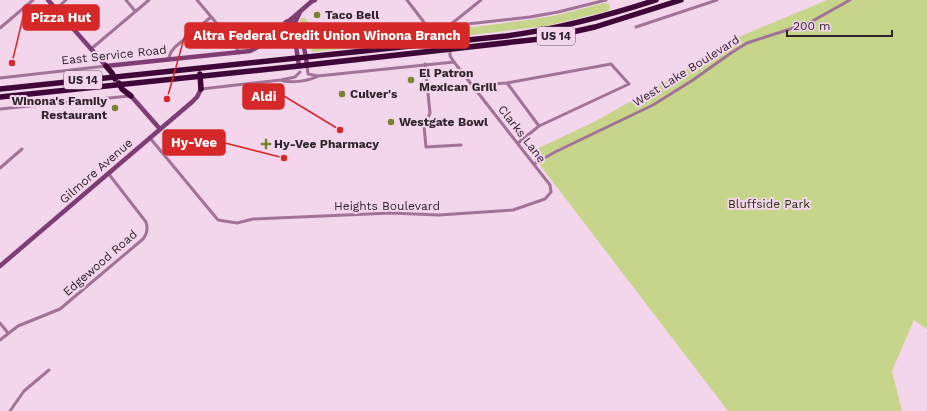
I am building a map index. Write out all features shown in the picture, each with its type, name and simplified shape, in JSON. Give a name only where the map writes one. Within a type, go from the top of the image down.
[{"type":"highway","name":"US 14","points":[[0,89],[506,36],[550,29],[596,18],[656,0]]},
{"type":"highway","name":"US 14","points":[[0,97],[208,75],[300,69],[307,65],[522,42],[560,36],[609,23],[681,0]]},
{"type":"highway","points":[[450,50],[454,44],[459,41]]},
{"type":"highway","points":[[106,66],[115,77],[114,81],[108,86]]},
{"type":"highway","points":[[99,78],[107,74],[106,66]]},
{"type":"highway","points":[[188,77],[195,74],[196,68]]},
{"type":"highway","points":[[201,89],[200,76],[201,70],[204,68]]},
{"type":"highway","points":[[201,89],[208,75]]},
{"type":"highway","points":[[127,76],[121,79],[119,85],[131,96]]},
{"type":"highway","points":[[131,96],[129,88],[133,83]]},
{"type":"highway","points":[[8,96],[9,91],[16,87]]},
{"type":"street","points":[[0,28],[33,0]]},
{"type":"street","points":[[48,0],[106,66]]},
{"type":"street","points":[[56,9],[66,0]]},
{"type":"street","points":[[126,0],[135,11]]},
{"type":"street","points":[[91,49],[148,0]]},
{"type":"street","points":[[197,0],[235,45],[239,53]]},
{"type":"street","points":[[407,0],[433,34],[440,33],[480,0]]},
{"type":"street","points":[[449,26],[530,17],[558,12],[606,0]]},
{"type":"street","points":[[636,27],[712,0],[717,0]]},
{"type":"street","name":"West Lake Boulevard","points":[[534,164],[555,152],[653,105],[683,87],[747,43],[809,23],[850,0]]},
{"type":"street","points":[[309,79],[303,76],[300,69],[296,46],[286,29],[286,22],[312,1]]},
{"type":"street","points":[[286,29],[291,31],[300,12]]},
{"type":"street","points":[[168,60],[173,50],[211,17]]},
{"type":"street","points":[[289,21],[292,22],[304,46],[308,74],[318,76]]},
{"type":"street","name":"East Service Road","points":[[0,78],[239,53],[253,50],[273,35],[286,29]]},
{"type":"street","name":"Clarks Lane","points":[[450,50],[450,56],[454,62],[550,185],[551,192]]},
{"type":"street","points":[[281,80],[290,82],[318,76],[454,62]]},
{"type":"street","points":[[425,64],[430,113],[424,126],[426,147],[461,144]]},
{"type":"street","points":[[472,85],[507,82],[611,64],[629,84],[539,126],[518,143]]},
{"type":"street","points":[[201,89],[281,80],[295,77],[300,69]]},
{"type":"street","points":[[507,82],[539,126]]},
{"type":"street","name":"Gilmore Avenue","points":[[0,266],[195,99],[201,89]]},
{"type":"street","points":[[0,109],[131,96],[160,129]]},
{"type":"street","name":"Heights Boulevard","points":[[150,138],[218,220],[237,223],[253,219],[391,213],[440,216],[513,210],[545,199],[551,192]]},
{"type":"street","points":[[0,168],[22,149]]},
{"type":"street","name":"Edgewood Road","points":[[0,340],[18,326],[60,309],[146,235],[146,222],[108,173]]},
{"type":"street","points":[[0,323],[8,333]]},
{"type":"street","points":[[10,411],[24,391],[49,370]]},
{"type":"green space","name":"Bluffside Park","points":[[827,0],[927,0],[927,329],[914,320],[892,371],[902,411],[728,411],[530,152],[594,122],[677,75],[741,36]]},
{"type":"green space","points":[[604,3],[609,4],[610,8],[608,11],[546,26],[447,38],[444,35],[450,30],[558,15]]},
{"type":"green space","points":[[304,17],[325,43],[352,44],[431,38],[433,40],[312,52],[298,27],[301,19]]},
{"type":"place","name":"Taco Bell","points":[[317,15]]},
{"type":"place","name":"Pizza Hut","points":[[12,63]]},
{"type":"place","name":"El Patron Mexican Grill","points":[[411,80]]},
{"type":"place","name":"Culver's","points":[[342,94]]},
{"type":"place","name":"Altra Federal Credit Union Winona Branch","points":[[167,99]]},
{"type":"place","name":"Winona's Family Restaurant","points":[[115,108]]},
{"type":"place","name":"Westgate Bowl","points":[[391,122]]},
{"type":"place","name":"Aldi","points":[[340,130]]},
{"type":"place","name":"Hy-Vee Pharmacy","points":[[266,144]]},
{"type":"place","name":"Hy-Vee","points":[[284,158]]}]
